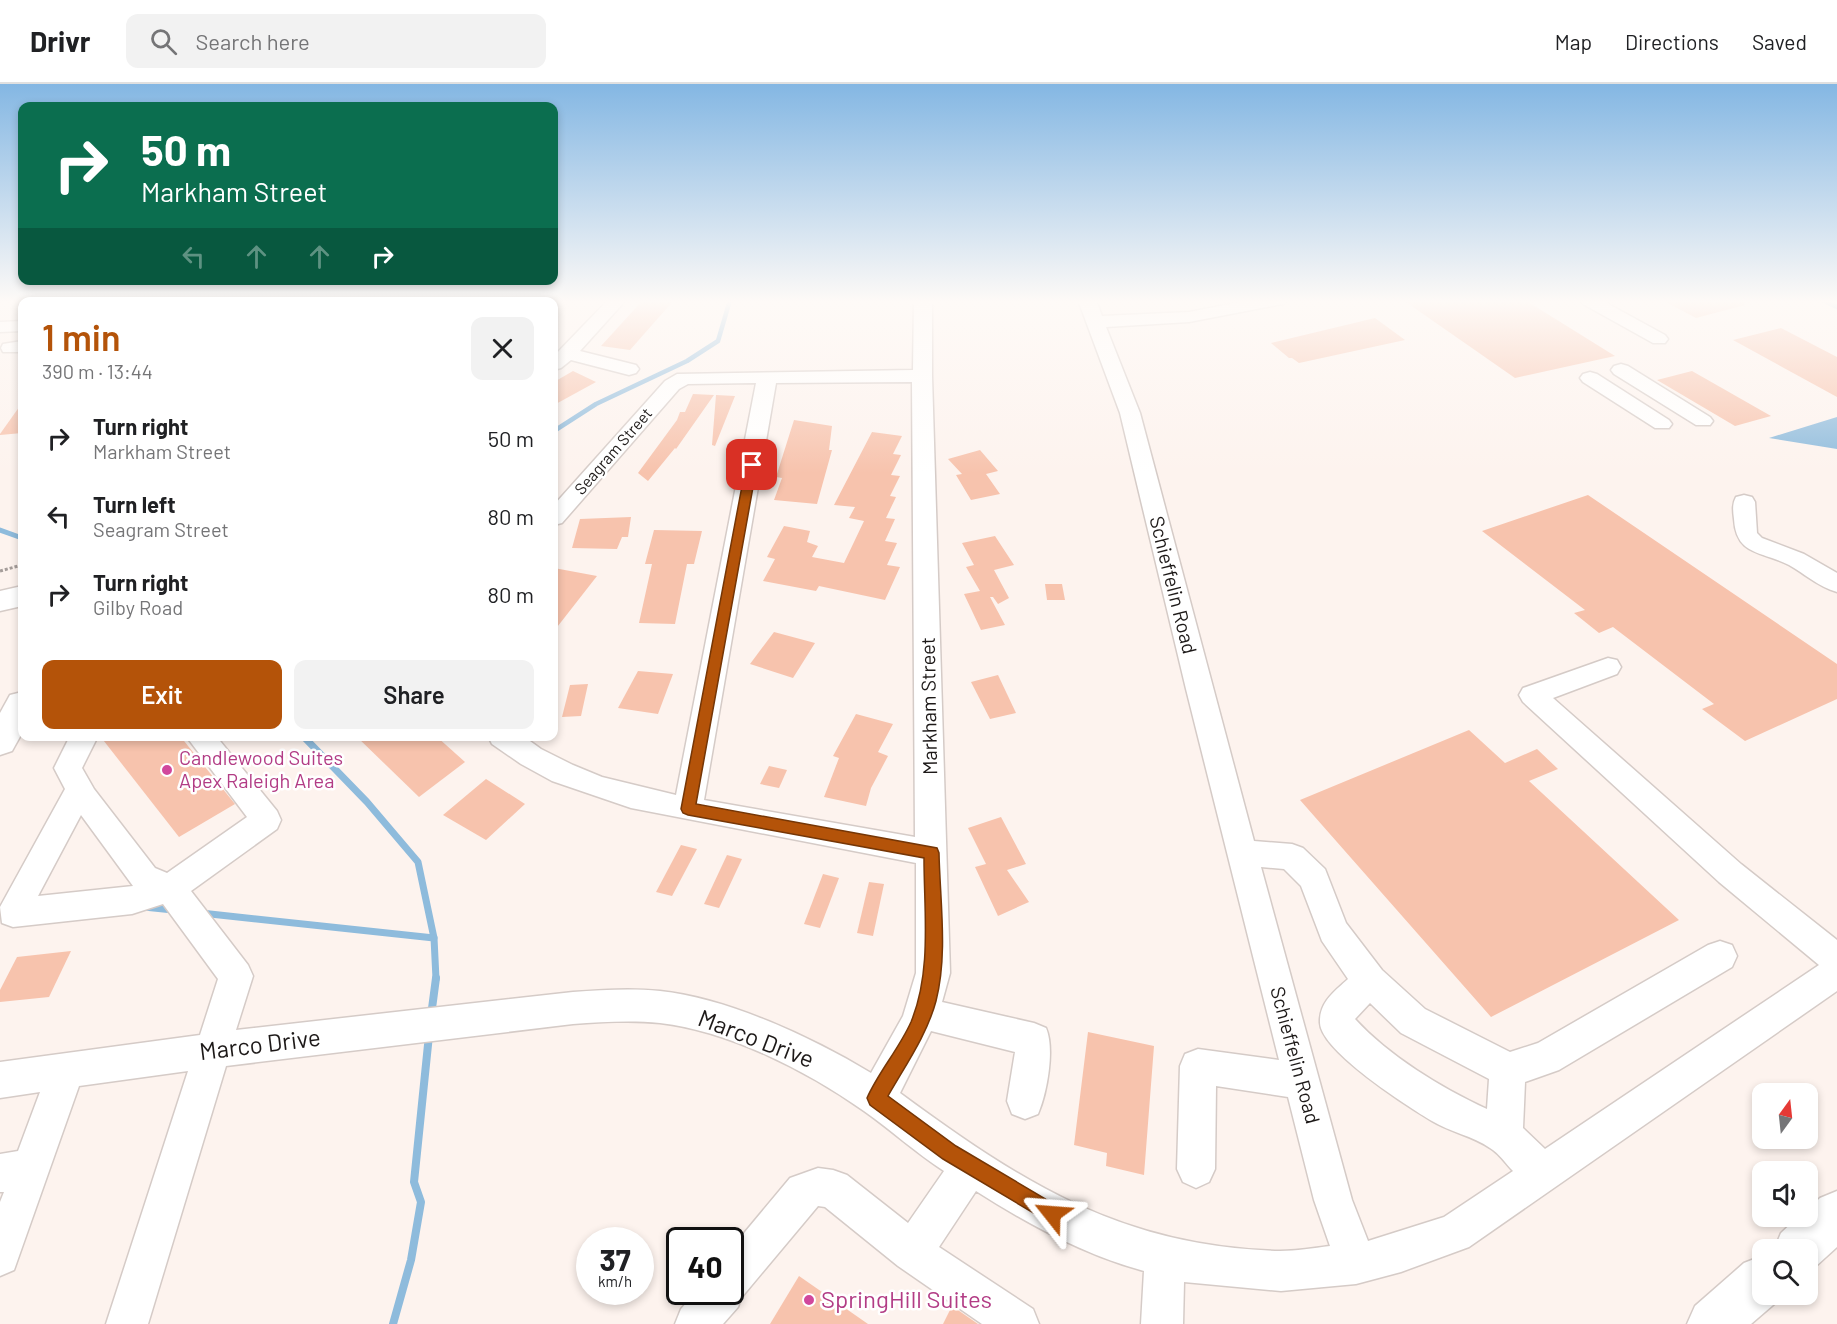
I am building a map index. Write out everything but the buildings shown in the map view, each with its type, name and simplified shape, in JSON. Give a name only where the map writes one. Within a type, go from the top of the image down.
[{"type":"main road","points":[[0,580],[18,576]]},
{"type":"main road","points":[[0,601],[18,597]]},
{"type":"main road","points":[[0,742],[18,711]]},
{"type":"main road","points":[[1810,1239],[1837,1215]]},
{"type":"main road","points":[[1713,1324],[1752,1290]]},
{"type":"street","name":"Markham Street","points":[[877,1098],[916,1030],[933,973],[922,358]]},
{"type":"street","name":"Schieffelin Road","points":[[1109,358],[1130,413],[1333,1200],[1356,1264]]},
{"type":"street","points":[[561,359],[629,369]]},
{"type":"street","points":[[1621,370],[1703,421]]},
{"type":"street","points":[[688,809],[767,376]]},
{"type":"street","name":"Seagram Street","points":[[558,513],[672,385],[693,377],[922,376]]},
{"type":"street","points":[[1590,378],[1662,424]]},
{"type":"street","points":[[1744,502],[1746,535],[1754,543],[1796,559],[1837,584]]},
{"type":"street","points":[[1608,667],[1533,694],[1730,873],[1837,960]]},
{"type":"street","points":[[82,741],[68,768],[80,788],[144,877],[170,888],[236,976],[127,1324]]},
{"type":"street","points":[[80,788],[13,913],[132,900],[170,888],[266,820],[204,741]]},
{"type":"street","points":[[509,741],[532,759],[561,774],[629,795],[688,809],[931,853]]},
{"type":"street","points":[[1242,853],[1292,857],[1314,878],[1333,931],[1370,981],[1413,1021],[1508,1070],[1546,1058],[1720,956]]},
{"type":"street","points":[[1356,1264],[1401,1252],[1455,1233],[1837,972]]},
{"type":"street","points":[[1370,981],[1339,1009],[1337,1024],[1362,1052],[1446,1109],[1504,1135],[1542,1173]]},
{"type":"street","name":"Marco Drive","points":[[0,1080],[213,1050],[573,1008],[622,1005],[661,1007],[704,1016],[742,1028],[828,1067],[877,1098],[971,1166],[1035,1206],[1086,1230],[1165,1257],[1190,1263],[1281,1271],[1356,1264]]},
{"type":"street","points":[[922,1013],[1034,1040],[1025,1101]]},
{"type":"street","points":[[1196,1168],[1198,1066],[1302,1081]]},
{"type":"street","points":[[1504,1135],[1508,1070]]},
{"type":"street","points":[[0,1256],[15,1171],[66,1071]]},
{"type":"street","points":[[912,1252],[971,1166]]},
{"type":"street","points":[[744,1265],[804,1192],[818,1187],[833,1189],[912,1252],[1018,1324]]},
{"type":"street","points":[[1162,1324],[1165,1257]]},
{"type":"street","points":[[696,1324],[712,1305]]},
{"type":"path","points":[[0,571],[18,566]]},
{"type":"water","points":[[1837,417],[1837,449],[1769,438]]},
{"type":"waterway","points":[[558,428],[596,404],[692,358]]},
{"type":"waterway","points":[[0,530],[18,537]]},
{"type":"waterway","points":[[308,741],[367,802],[418,862],[434,938]]},
{"type":"waterway","points":[[144,907],[173,910]]},
{"type":"waterway","points":[[201,913],[434,938]]},
{"type":"waterway","points":[[434,938],[436,978]]},
{"type":"waterway","points":[[431,1016],[436,978]]},
{"type":"waterway","points":[[393,1324],[411,1260],[421,1202],[414,1182],[429,1035]]},
{"type":"place","name":"Candlewood Suites Apex Raleigh Area","points":[[167,770]]},
{"type":"place","name":"SpringHill Suites","points":[[809,1300]]},
{"type":"route","points":[[752,465],[688,809],[931,853],[933,973],[927,1003],[916,1030],[877,1098],[950,1153],[1035,1206],[1052,1214]]}]
